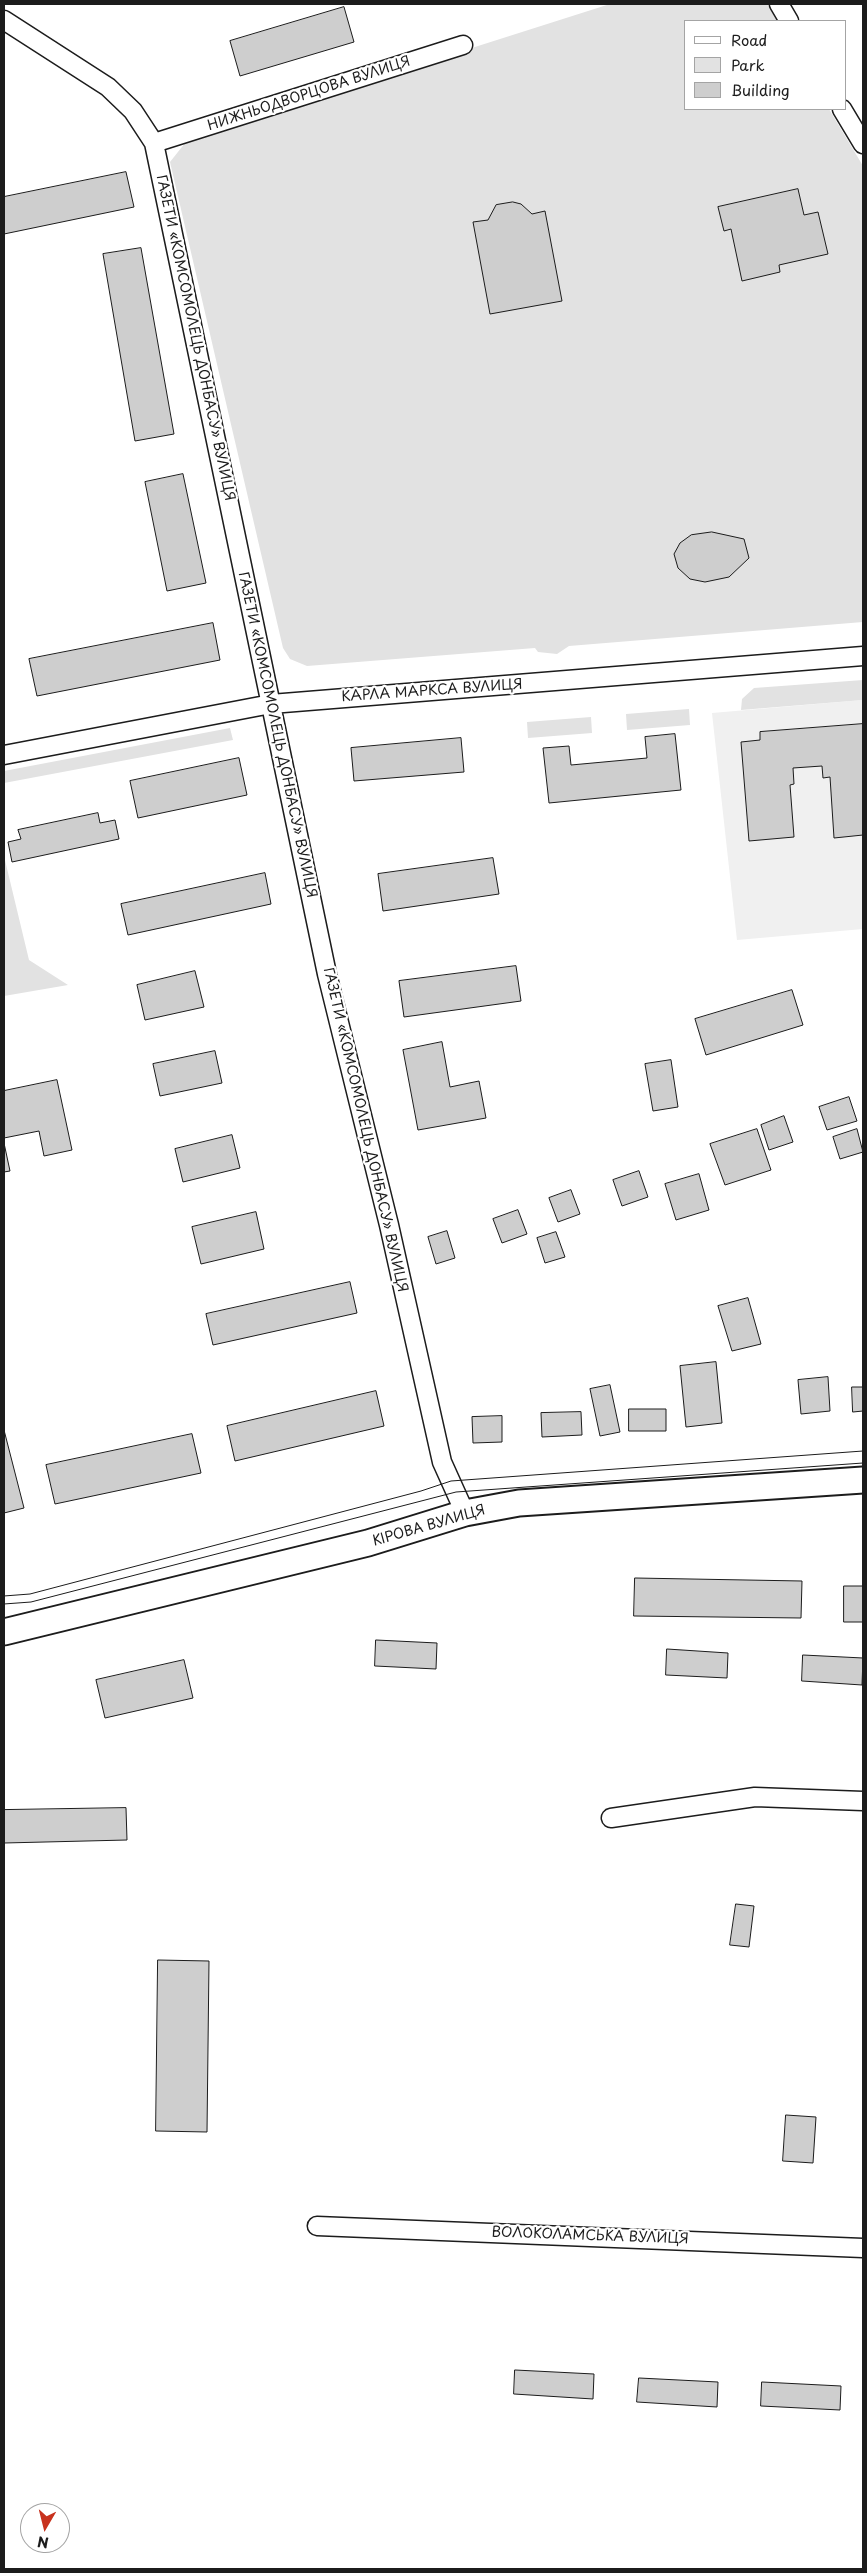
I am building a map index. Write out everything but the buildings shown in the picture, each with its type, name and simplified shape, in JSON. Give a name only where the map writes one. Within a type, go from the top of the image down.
[{"type":"main road","name":"КІРОВА ВУЛИЦЯ","points":[[4,1632],[368,1543],[465,1513],[519,1504],[863,1480]]},
{"type":"street","points":[[779,4],[788,20]]},
{"type":"street","name":"ГАЗЕТИ «КОМСОМОЛЕЦЬ ДОНБАСУ» ВУЛИЦЯ","points":[[4,20],[108,87],[134,111],[154,143],[327,974],[389,1225],[442,1462],[465,1513]]},
{"type":"street","name":"НИЖНЬОДВОРЦОВА ВУЛИЦЯ","points":[[154,143],[463,45]]},
{"type":"street","points":[[843,110],[863,144]]},
{"type":"street","name":"КАРЛА МАРКСА ВУЛИЦЯ","points":[[4,755],[271,704],[863,656]]},
{"type":"street","points":[[611,1818],[755,1797],[863,1802]]},
{"type":"street","name":"ВОЛОКОЛАМСЬКА ВУЛИЦЯ","points":[[316,2226],[863,2248]]},
{"type":"shaded area","points":[[863,700],[863,929],[737,940],[712,713]]},
{"type":"green space","points":[[610,4],[767,4],[776,20],[684,20],[684,110],[830,110],[863,166],[863,622],[569,646],[557,654],[538,652],[535,648],[307,666],[290,659],[283,648],[170,162],[189,138]]},
{"type":"green space","points":[[863,680],[863,700],[741,710],[742,699],[754,688]]},
{"type":"green space","points":[[689,709],[690,725],[627,730],[626,714]]},
{"type":"green space","points":[[591,717],[592,733],[528,738],[527,722]]},
{"type":"green space","points":[[230,728],[233,740],[4,783],[4,771]]},
{"type":"green space","points":[[4,856],[29,960],[68,985],[4,996]]},
{"type":"tram line","points":[[4,1596],[30,1594],[421,1491],[451,1481],[863,1451]]},
{"type":"tram line","points":[[4,1604],[31,1602],[456,1492],[863,1463]]}]
